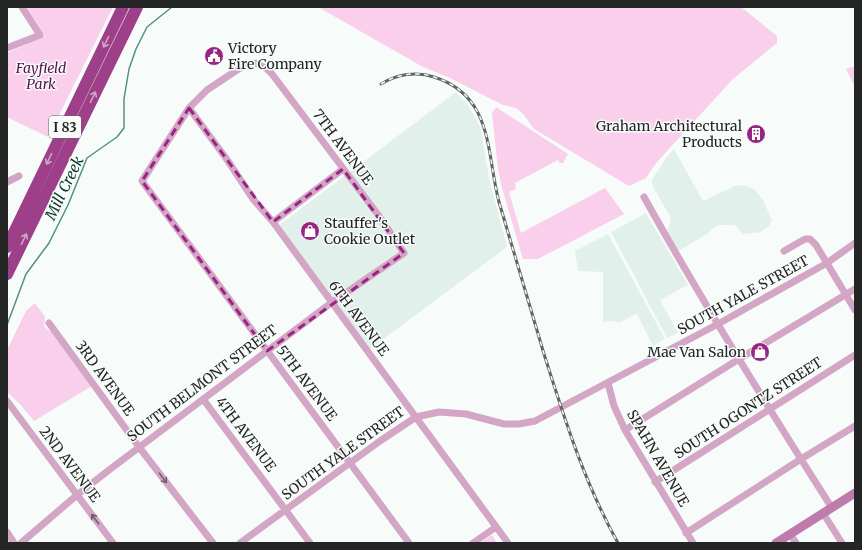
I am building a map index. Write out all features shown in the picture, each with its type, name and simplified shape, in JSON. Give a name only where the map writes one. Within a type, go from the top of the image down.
[{"type":"highway","name":"I 83","points":[[7,247],[123,7]]},
{"type":"highway","name":"I 83","points":[[7,274],[137,7]]},
{"type":"main road","points":[[776,543],[855,494]]},
{"type":"street","points":[[7,48],[40,34],[22,7]]},
{"type":"street","name":"7TH AVENUE","points":[[189,108],[207,90],[240,68],[256,64],[267,69],[343,169],[404,253]]},
{"type":"street","name":"5TH AVENUE","points":[[189,108],[142,181],[409,543]]},
{"type":"street","name":"6TH AVENUE","points":[[189,108],[228,161],[253,199],[273,222],[508,543]]},
{"type":"street","points":[[273,222],[343,169]]},
{"type":"street","points":[[7,182],[19,176]]},
{"type":"street","points":[[644,197],[738,359],[832,508]]},
{"type":"street","points":[[784,251],[805,239],[810,239],[816,245],[855,310]]},
{"type":"street","name":"SOUTH YALE STREET","points":[[240,543],[416,417],[439,412],[451,412],[504,424],[519,424],[535,421],[718,324],[827,263],[855,243]]},
{"type":"street","name":"SOUTH BELMONT STREET","points":[[21,543],[77,495],[139,447],[331,303],[404,253]]},
{"type":"street","points":[[624,430],[738,359],[855,289]]},
{"type":"street","name":"3RD AVENUE","points":[[49,323],[139,447],[213,543]]},
{"type":"street","name":"SOUTH OGONTZ STREET","points":[[655,482],[855,355]]},
{"type":"street","name":"SPAHN AVENUE","points":[[608,383],[614,406],[624,430],[692,543]]},
{"type":"street","name":"4TH AVENUE","points":[[203,399],[310,543]]},
{"type":"street","name":"2ND AVENUE","points":[[7,401],[113,543]]},
{"type":"street","points":[[686,533],[855,426]]},
{"type":"street","points":[[823,513],[842,543]]},
{"type":"street","points":[[473,543],[496,527]]},
{"type":"street","points":[[7,532],[14,543]]},
{"type":"street","points":[[790,534],[796,543]]},
{"type":"highlighted area","points":[[189,108],[273,222],[343,169],[404,253],[267,351],[142,181]]},
{"type":"shaded area","points":[[456,92],[475,116],[481,129],[489,178],[507,247],[370,349],[278,226]]},
{"type":"shaded area","points":[[674,149],[703,201],[735,186],[743,185],[754,189],[763,200],[772,220],[769,226],[761,232],[743,234],[735,225],[718,225],[707,234],[677,252],[667,234],[671,218],[653,187],[652,180],[666,158]]},
{"type":"shaded area","points":[[646,213],[688,285],[660,300],[678,333],[667,338],[611,232]]},
{"type":"shaded area","points":[[608,234],[665,339],[653,346],[637,314],[620,322],[603,322],[603,272],[578,271],[575,251]]},
{"type":"green space","name":"Fayfield Park","points":[[27,7],[113,7],[48,137],[7,117],[7,53],[45,36]]},
{"type":"green space","points":[[318,7],[741,7],[777,36],[777,43],[733,79],[656,163],[646,178],[629,186],[534,129],[524,115],[516,108],[503,105],[450,78],[423,67]]},
{"type":"green space","points":[[855,67],[855,87],[846,69]]},
{"type":"green space","points":[[496,107],[568,154],[563,163],[560,163],[558,160],[515,183],[516,189],[509,192],[521,233],[605,188],[624,214],[538,259],[523,259],[502,188],[498,169],[492,113]]},
{"type":"green space","points":[[35,303],[45,317],[44,326],[52,332],[92,386],[34,421],[20,404],[7,392],[7,350],[26,311]]},
{"type":"green space","points":[[492,535],[497,543],[480,543]]},
{"type":"waterway","name":"Mill Creek","points":[[7,325],[26,274],[49,243],[68,205],[87,158],[117,137],[124,128],[124,99],[129,69],[136,49],[147,27],[172,7]]},
{"type":"railway","points":[[381,84],[407,74],[421,74],[434,77],[453,86],[468,98],[478,112],[489,146],[499,202],[544,354],[585,474],[618,543]]},
{"type":"place","name":"Victory Fire Company","points":[[214,56]]},
{"type":"place","name":"Graham Architectural Products","points":[[756,134]]},
{"type":"place","name":"Stauffer's Cookie Outlet","points":[[310,231]]},
{"type":"place","name":"Mae Van Salon","points":[[760,352]]}]
